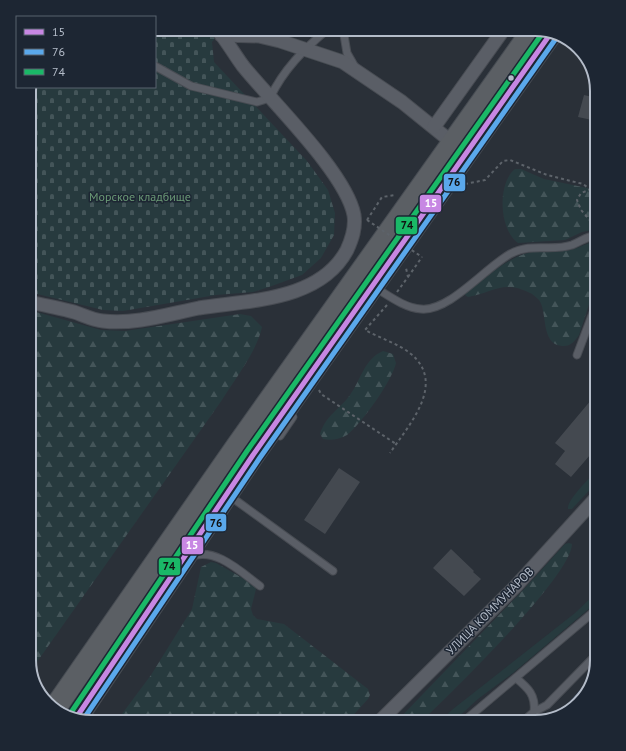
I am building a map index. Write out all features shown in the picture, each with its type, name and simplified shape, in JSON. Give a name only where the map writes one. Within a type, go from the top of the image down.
[{"type":"highway","points":[[58,704],[238,445],[454,144],[529,36]]},
{"type":"highway","points":[[79,714],[187,559],[253,455],[548,38]]},
{"type":"street","points":[[36,304],[102,321],[124,322],[217,305],[257,301],[308,285],[320,279],[334,268],[352,240],[354,227],[350,203],[320,156],[242,65],[222,36]]},
{"type":"street","points":[[268,36],[344,62],[356,69],[434,127],[454,144]]},
{"type":"street","points":[[434,127],[499,36]]},
{"type":"street","name":"УЛИЦА КОММУНАРОВ","points":[[386,715],[515,588],[590,506]]},
{"type":"lane","points":[[156,67],[191,86],[257,102],[270,98],[279,81],[306,48],[320,36]]},
{"type":"lane","points":[[343,36],[347,53],[356,69]]},
{"type":"lane","points":[[372,286],[406,305],[421,309],[437,307],[463,291],[509,254],[527,247],[555,247],[572,245],[585,237],[590,236]]},
{"type":"lane","points":[[577,355],[590,321]]},
{"type":"lane","points":[[187,559],[234,499],[293,417]]},
{"type":"lane","points":[[234,499],[333,571]]},
{"type":"lane","points":[[187,559],[209,554],[216,556],[260,586]]},
{"type":"lane","points":[[471,715],[590,615]]},
{"type":"lane","points":[[530,715],[547,705],[590,661]]},
{"type":"lane","points":[[516,678],[531,693],[535,702],[534,712]]},
{"type":"path","points":[[463,184],[478,183],[485,180],[502,161],[510,160],[547,175],[583,184],[590,190]]},
{"type":"path","points":[[590,190],[581,193],[578,200],[581,210],[590,221]]},
{"type":"path","points":[[360,334],[392,297],[422,257],[367,220],[382,197]]},
{"type":"path","points":[[407,254],[412,247]]},
{"type":"path","points":[[405,264],[408,277]]},
{"type":"path","points":[[365,330],[407,351],[417,359],[424,372],[426,387],[424,397],[390,453]]},
{"type":"path","points":[[320,384],[318,388],[321,394],[396,444]]},
{"type":"green space","name":"Морское кладбище","points":[[156,36],[217,36],[212,42],[214,62],[307,161],[328,190],[335,213],[334,235],[321,258],[302,275],[269,287],[253,292],[216,295],[123,311],[103,310],[36,294],[36,88],[156,88]]},
{"type":"green space","points":[[515,169],[521,169],[544,179],[590,189],[590,230],[582,232],[565,240],[518,243],[512,237],[504,218],[503,195],[509,176]]},
{"type":"green space","points":[[590,242],[590,301],[579,335],[570,345],[562,346],[555,344],[550,340],[547,334],[542,305],[535,296],[521,289],[505,287],[468,297],[465,295],[503,265],[520,256],[539,251],[563,251],[577,248]]},
{"type":"green space","points":[[36,312],[101,330],[125,331],[240,314],[251,316],[262,327],[259,336],[251,355],[222,400],[36,663]]},
{"type":"green space","points":[[383,351],[393,354],[396,363],[383,391],[347,435],[341,438],[329,440],[323,439],[320,434],[329,417],[350,395],[371,359]]},
{"type":"green space","points":[[590,478],[590,490],[572,509],[568,509],[568,505],[574,495]]},
{"type":"green space","points":[[565,544],[572,544],[566,560],[552,582],[531,608],[481,663],[428,715],[403,715],[524,589]]},
{"type":"green space","points":[[211,562],[216,563],[253,584],[256,589],[251,609],[253,615],[257,619],[284,624],[368,689],[370,695],[368,699],[353,715],[121,715],[151,675],[192,609],[201,567]]},
{"type":"green space","points":[[590,599],[590,608],[513,673],[478,699],[461,715],[447,715],[453,709],[575,613]]},
{"type":"water","points":[[582,687],[576,696],[568,703]]},
{"type":"building","points":[[584,95],[590,96],[590,120],[578,117]]},
{"type":"building","points":[[590,401],[590,455],[571,477],[555,464],[565,451],[555,443]]},
{"type":"building","points":[[339,468],[360,482],[325,534],[304,520]]},
{"type":"building","points":[[451,549],[481,579],[464,596],[433,568]]},
{"type":"transit line","name":"74","points":[[72,711],[247,451],[540,36]]},
{"type":"transit line","name":"15","points":[[79,714],[253,455],[548,38]]},
{"type":"transit line","name":"76","points":[[86,715],[259,459],[555,40]]}]
